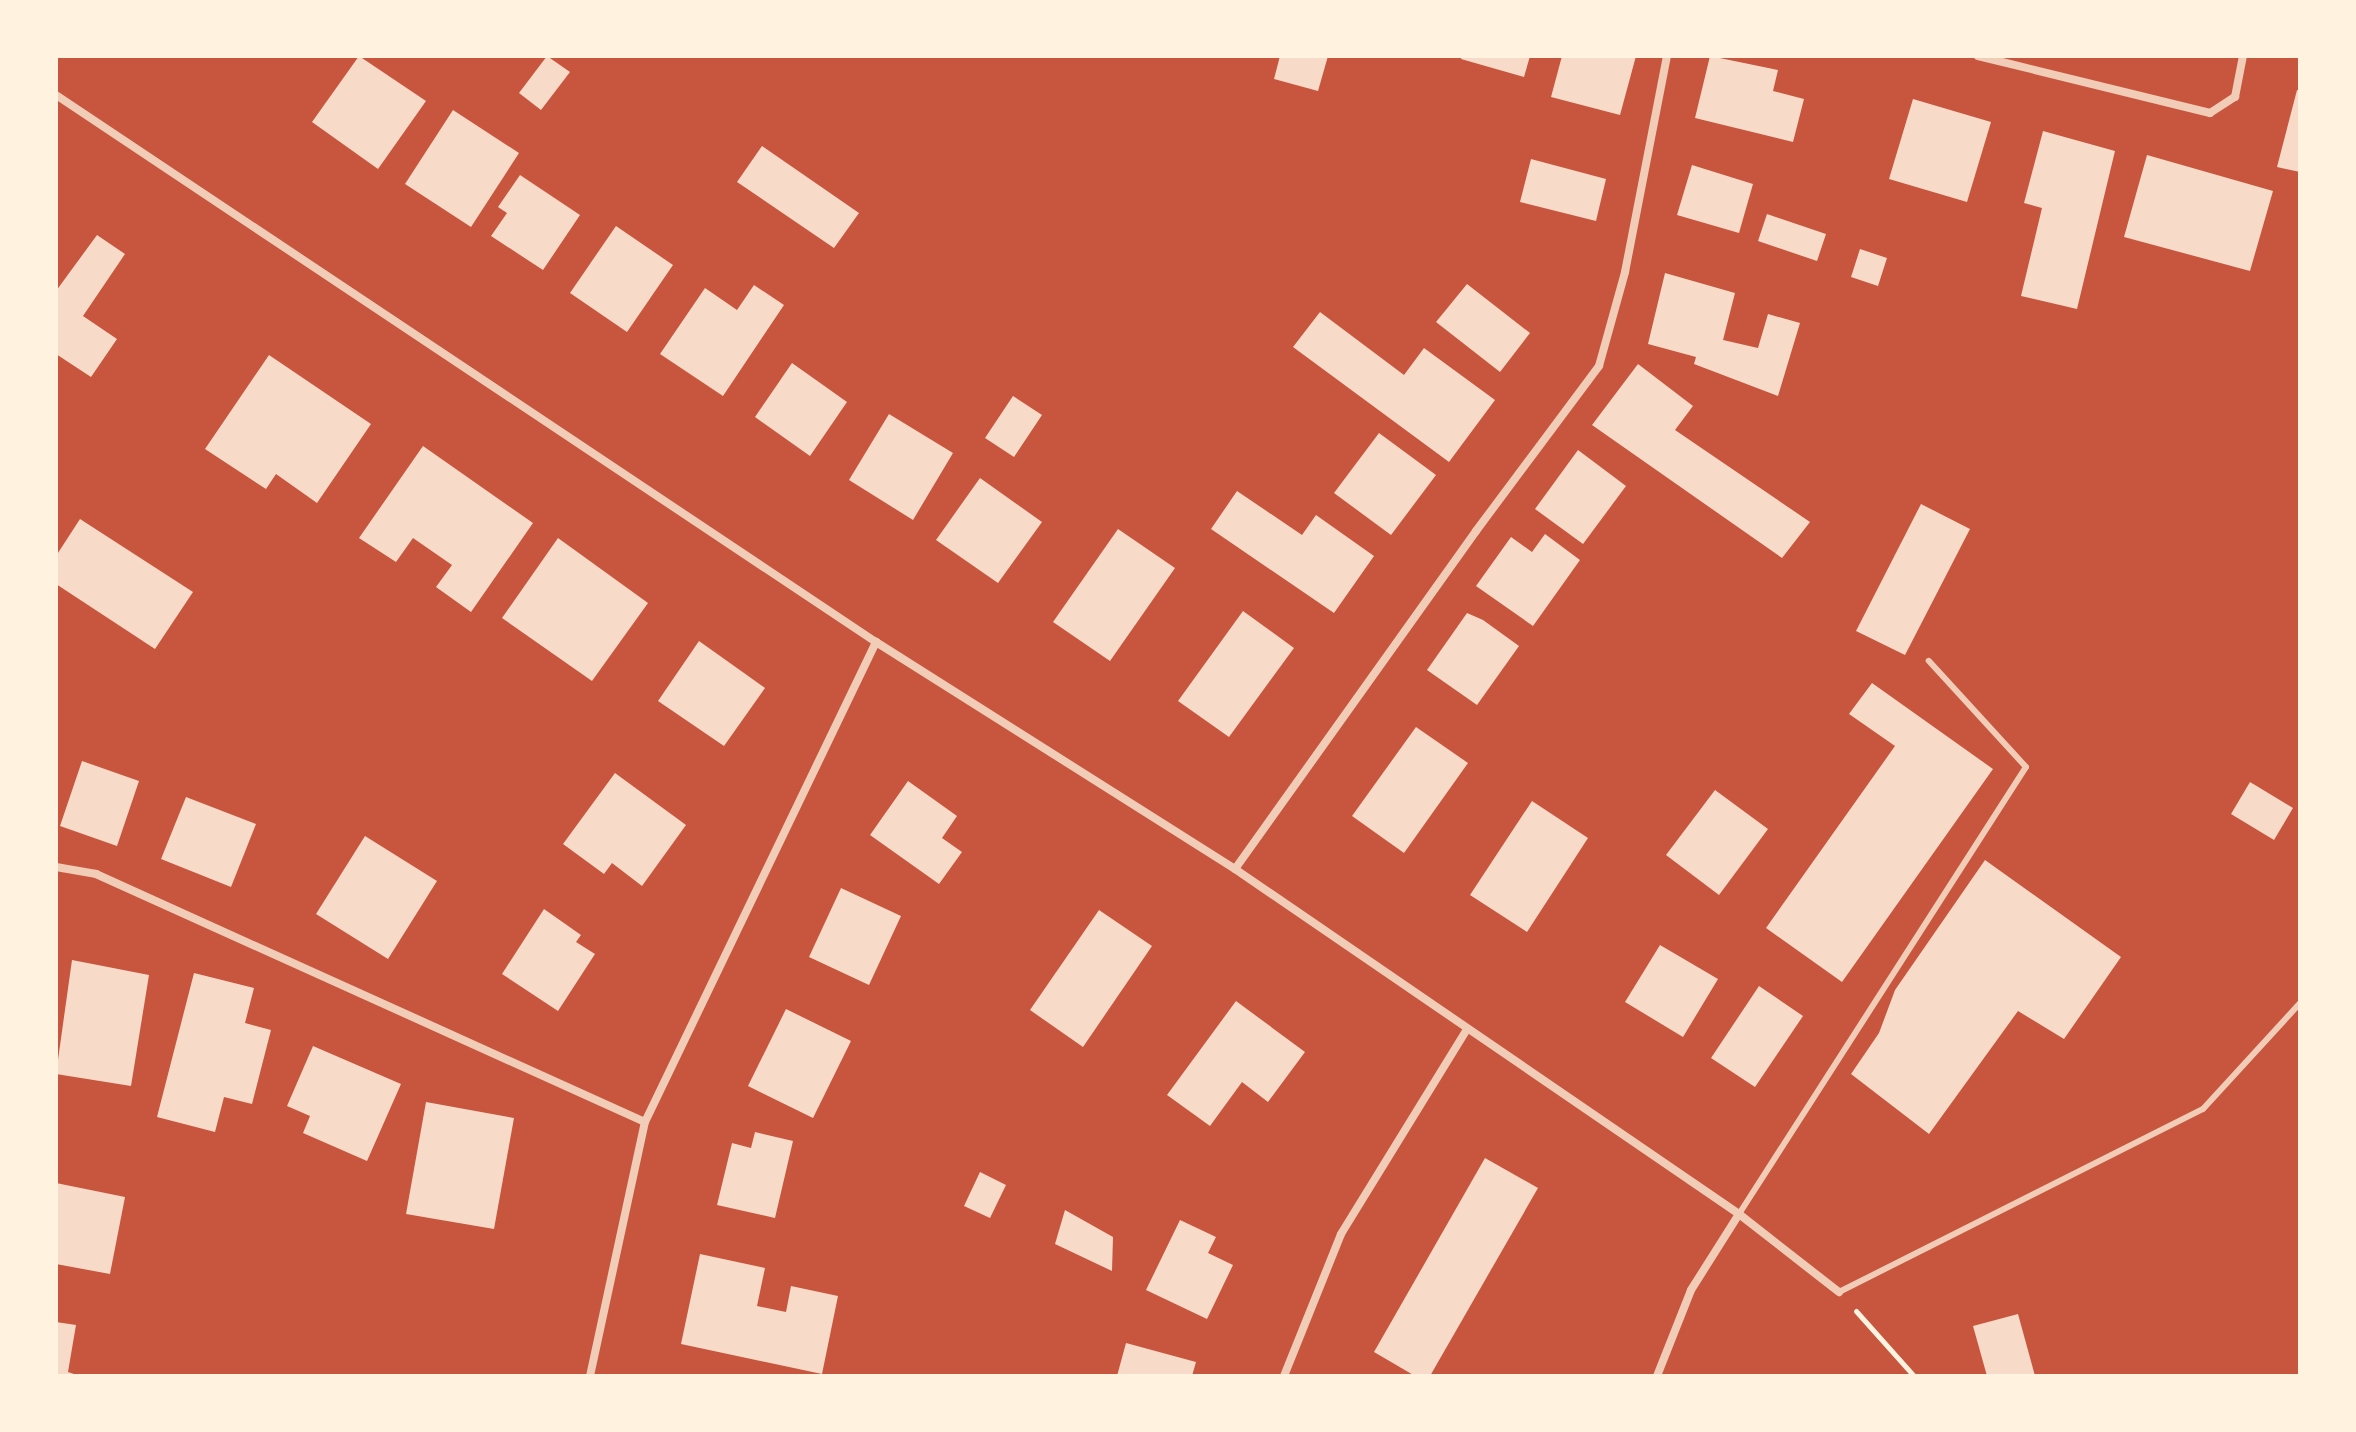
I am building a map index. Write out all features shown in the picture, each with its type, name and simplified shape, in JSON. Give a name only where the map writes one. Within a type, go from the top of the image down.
[{"type":"street","points":[[1235,869],[1476,531],[1599,366],[1625,272],[1667,56]]},
{"type":"street","points":[[1978,56],[2210,113],[2235,97],[2243,56]]},
{"type":"street","points":[[56,95],[876,642],[1235,869],[1739,1214],[1839,1292]]},
{"type":"street","points":[[590,1376],[645,1122],[876,642]]},
{"type":"street","points":[[56,867],[96,874],[645,1122]]},
{"type":"street","points":[[1284,1376],[1341,1234],[1467,1029]]},
{"type":"street","points":[[1657,1376],[1691,1290],[1739,1214]]},
{"type":"lane","points":[[1739,1214],[2026,767],[1929,661]]},
{"type":"lane","points":[[1839,1292],[2203,1109],[2300,1003]]},
{"type":"path","points":[[1839,1292],[1914,1376]]},
{"type":"building","points":[[359,56],[426,101],[378,169],[312,122]]},
{"type":"building","points":[[547,56],[570,72],[541,110],[519,93]]},
{"type":"building","points":[[1280,56],[1328,56],[1318,91],[1274,79]]},
{"type":"building","points":[[1462,56],[1530,56],[1524,77],[1461,59]]},
{"type":"building","points":[[1562,56],[1636,56],[1620,115],[1551,97]]},
{"type":"building","points":[[1710,56],[1778,70],[1773,91],[1804,99],[1793,142],[1695,118]]},
{"type":"building","points":[[2297,90],[2300,91],[2300,172],[2277,167]]},
{"type":"building","points":[[1913,99],[1991,122],[1967,202],[1889,179]]},
{"type":"building","points":[[453,110],[519,153],[471,227],[405,184]]},
{"type":"building","points":[[2043,131],[2115,151],[2077,309],[2021,296],[2042,208],[2024,203]]},
{"type":"building","points":[[762,146],[859,213],[834,248],[737,182]]},
{"type":"building","points":[[2147,155],[2273,191],[2250,271],[2124,237]]},
{"type":"building","points":[[1531,159],[1606,179],[1596,221],[1520,202]]},
{"type":"building","points":[[1692,165],[1753,184],[1739,233],[1677,215]]},
{"type":"building","points":[[520,175],[580,215],[543,270],[491,236],[507,213],[498,207]]},
{"type":"building","points":[[1767,214],[1826,234],[1817,261],[1758,241]]},
{"type":"building","points":[[616,226],[673,265],[627,332],[570,293]]},
{"type":"building","points":[[97,235],[125,254],[83,316],[117,339],[91,377],[56,354],[56,291]]},
{"type":"building","points":[[1860,249],[1887,258],[1878,286],[1851,277]]},
{"type":"building","points":[[1665,273],[1735,293],[1723,340],[1758,348],[1768,314],[1800,323],[1778,396],[1694,364],[1696,357],[1648,344]]},
{"type":"building","points":[[1467,284],[1530,333],[1500,372],[1436,322]]},
{"type":"building","points":[[754,285],[784,305],[723,396],[660,354],[705,288],[737,310]]},
{"type":"building","points":[[1320,312],[1404,375],[1424,348],[1495,400],[1449,462],[1293,347]]},
{"type":"building","points":[[269,355],[371,424],[317,503],[276,474],[266,489],[205,449]]},
{"type":"building","points":[[792,363],[847,402],[810,456],[755,417]]},
{"type":"building","points":[[1638,364],[1693,406],[1675,430],[1810,522],[1782,558],[1592,425]]},
{"type":"building","points":[[1013,396],[1042,415],[1014,457],[985,438]]},
{"type":"building","points":[[889,414],[953,453],[913,520],[849,480]]},
{"type":"building","points":[[1379,433],[1436,475],[1391,535],[1334,493]]},
{"type":"building","points":[[423,446],[533,523],[471,612],[436,587],[452,565],[413,538],[396,562],[359,538]]},
{"type":"building","points":[[1578,450],[1626,486],[1583,544],[1535,509]]},
{"type":"building","points":[[980,478],[1042,522],[998,583],[936,540]]},
{"type":"building","points":[[1237,491],[1302,535],[1316,515],[1374,556],[1334,613],[1211,529]]},
{"type":"building","points":[[1921,504],[1970,529],[1905,655],[1856,631]]},
{"type":"building","points":[[80,519],[193,592],[155,649],[56,584],[56,556]]},
{"type":"building","points":[[1118,529],[1175,568],[1110,661],[1053,622]]},
{"type":"building","points":[[1545,534],[1580,560],[1533,626],[1476,586],[1511,537],[1532,552]]},
{"type":"building","points":[[558,538],[648,603],[592,681],[502,618]]},
{"type":"building","points":[[1243,611],[1294,648],[1229,737],[1178,701]]},
{"type":"building","points":[[1467,613],[1483,620],[1519,646],[1477,705],[1427,670]]},
{"type":"building","points":[[699,641],[765,688],[724,746],[658,701]]},
{"type":"building","points":[[1872,683],[1993,769],[1842,982],[1766,928],[1895,746],[1849,714]]},
{"type":"building","points":[[1416,727],[1468,763],[1404,853],[1352,816]]},
{"type":"building","points":[[82,761],[139,781],[117,846],[60,826]]},
{"type":"building","points":[[615,773],[686,825],[642,886],[612,863],[604,874],[563,844]]},
{"type":"building","points":[[908,781],[957,816],[942,838],[962,852],[939,884],[870,835]]},
{"type":"building","points":[[2250,782],[2293,808],[2274,840],[2231,814]]},
{"type":"building","points":[[1715,790],[1768,829],[1719,895],[1666,855]]},
{"type":"building","points":[[186,797],[256,824],[231,887],[161,859]]},
{"type":"building","points":[[1532,801],[1588,838],[1527,932],[1470,895]]},
{"type":"building","points":[[365,836],[437,881],[388,959],[316,914]]},
{"type":"building","points":[[1985,860],[2121,957],[2064,1039],[2018,1011],[1929,1134],[1851,1074],[1879,1033],[1895,990]]},
{"type":"building","points":[[841,888],[901,916],[869,985],[809,957]]},
{"type":"building","points":[[544,909],[581,935],[576,942],[595,954],[558,1011],[502,974]]},
{"type":"building","points":[[1099,910],[1152,946],[1083,1047],[1030,1010]]},
{"type":"building","points":[[1660,945],[1718,979],[1683,1037],[1625,1002]]},
{"type":"building","points":[[72,960],[149,975],[131,1086],[56,1074]]},
{"type":"building","points":[[194,973],[254,988],[245,1023],[271,1030],[252,1104],[224,1097],[215,1132],[157,1117]]},
{"type":"building","points":[[1759,986],[1803,1016],[1755,1087],[1711,1058]]},
{"type":"building","points":[[1236,1001],[1305,1052],[1268,1102],[1242,1082],[1210,1126],[1167,1095]]},
{"type":"building","points":[[786,1009],[851,1041],[813,1118],[748,1086]]},
{"type":"building","points":[[313,1046],[401,1084],[367,1161],[303,1133],[310,1116],[287,1106]]},
{"type":"building","points":[[426,1102],[514,1118],[494,1229],[406,1214]]},
{"type":"building","points":[[755,1132],[793,1141],[775,1218],[717,1205],[732,1143],[751,1148]]},
{"type":"building","points":[[1485,1158],[1538,1188],[1430,1376],[1415,1376],[1374,1352]]},
{"type":"building","points":[[980,1172],[1006,1185],[990,1218],[964,1206]]},
{"type":"building","points":[[56,1183],[125,1197],[110,1274],[56,1264]]},
{"type":"building","points":[[1065,1210],[1113,1237],[1112,1271],[1055,1244]]},
{"type":"building","points":[[1180,1220],[1216,1237],[1208,1253],[1233,1265],[1207,1319],[1146,1290]]},
{"type":"building","points":[[700,1254],[765,1268],[757,1306],[786,1312],[791,1286],[838,1296],[822,1374],[681,1344]]},
{"type":"building","points":[[2018,1314],[2035,1376],[1987,1376],[1973,1326]]},
{"type":"building","points":[[56,1322],[76,1325],[68,1372],[80,1376],[56,1376]]},
{"type":"building","points":[[1126,1343],[1196,1362],[1192,1376],[1117,1376]]}]
